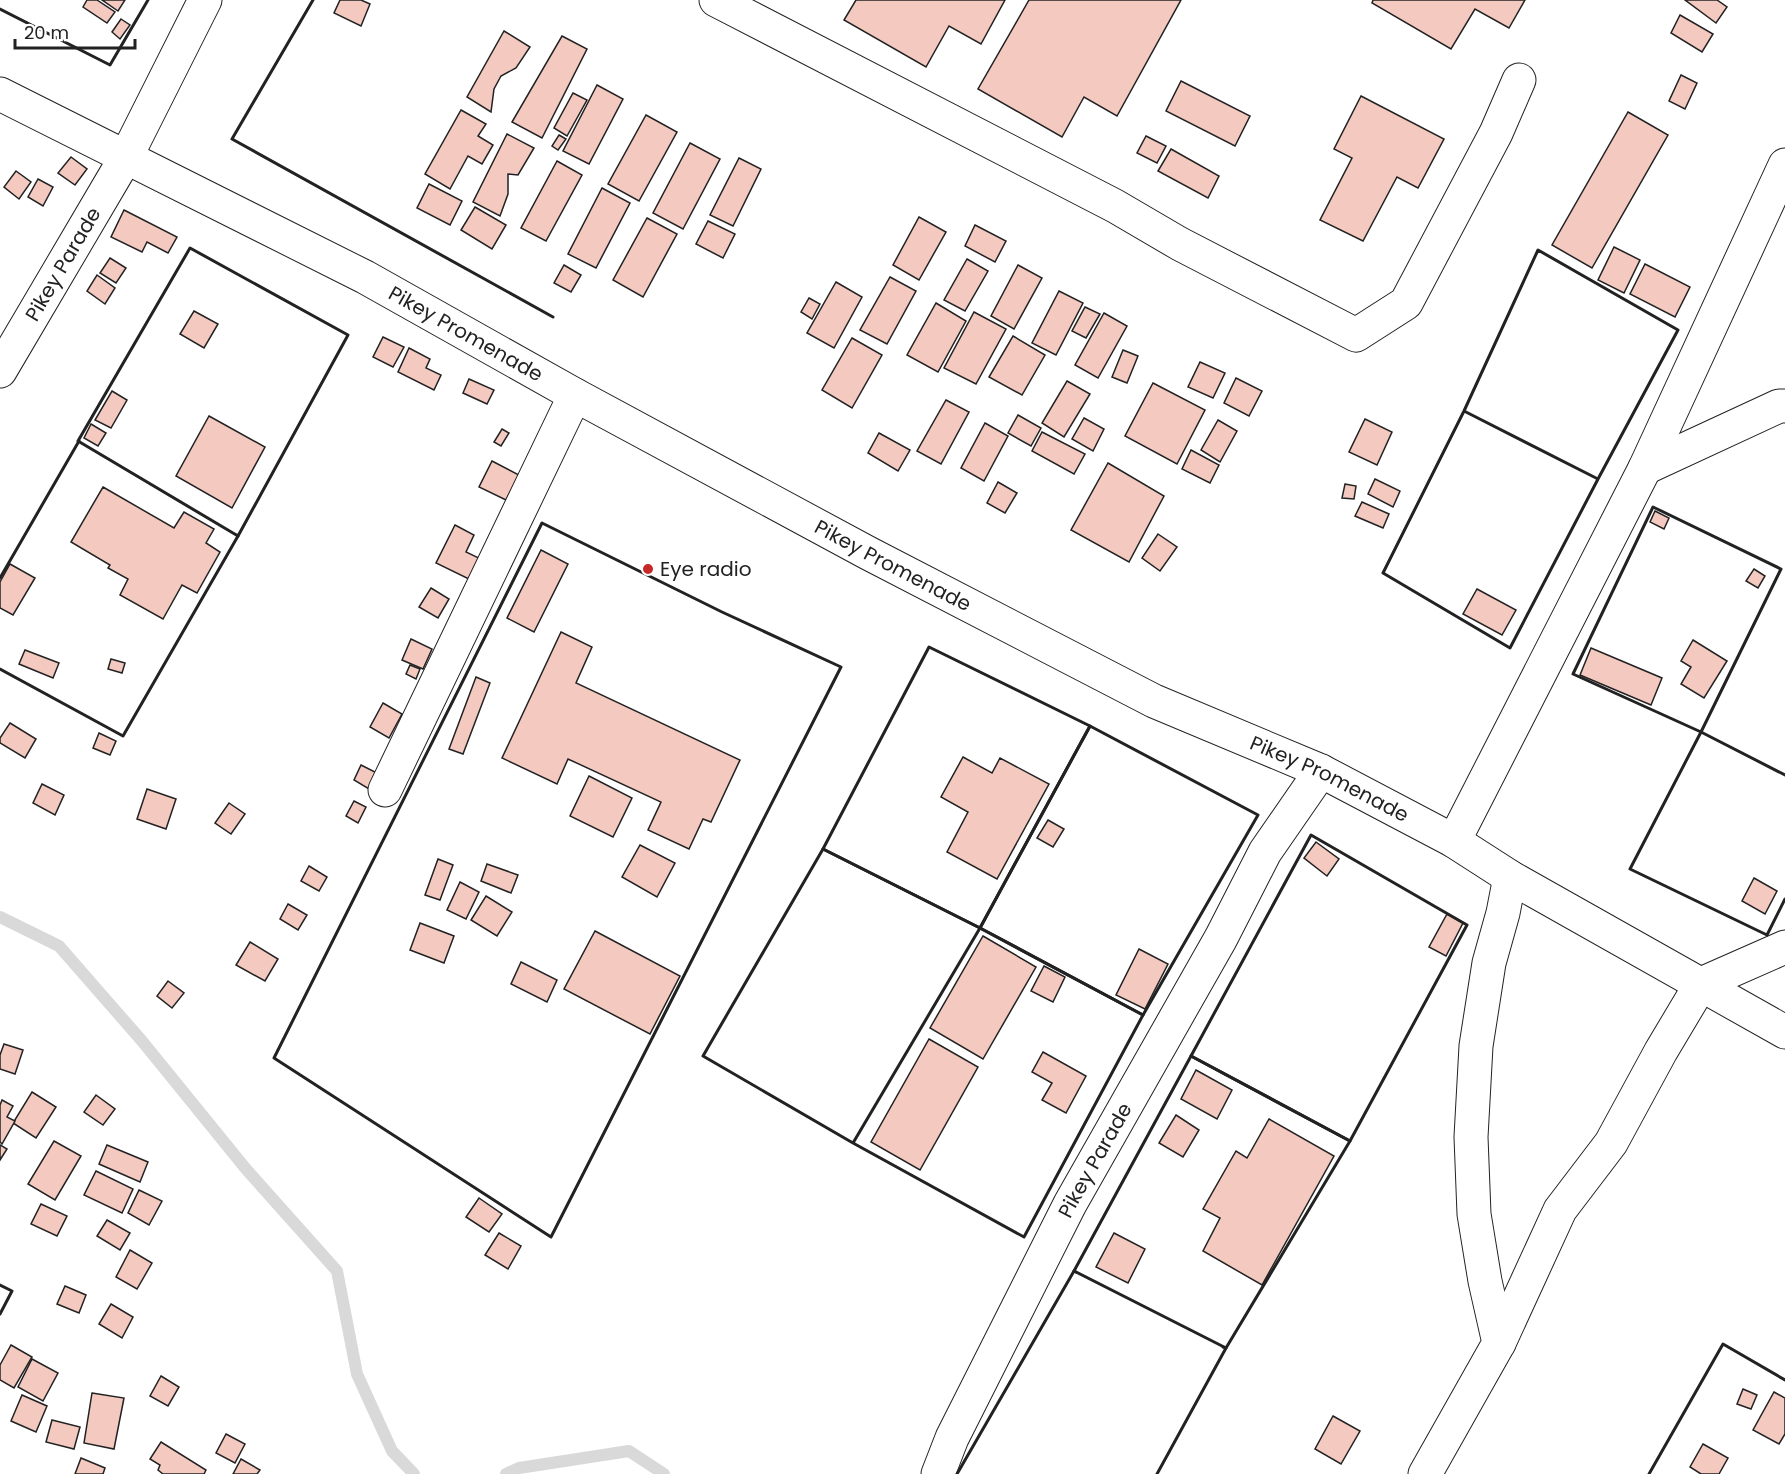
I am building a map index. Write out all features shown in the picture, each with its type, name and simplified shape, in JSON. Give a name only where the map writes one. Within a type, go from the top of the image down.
[{"type":"street","name":"Pikey Parade","points":[[0,371],[126,157],[205,0]]},
{"type":"street","points":[[716,0],[1115,206],[1180,244],[1356,335],[1406,303],[1496,133],[1519,80]]},
{"type":"street","name":"Pikey Promenade","points":[[0,94],[365,277],[575,395],[868,554],[1154,701],[1321,771],[1454,841],[1510,877],[1785,1032]]},
{"type":"street","points":[[1454,841],[1644,468],[1785,165]]},
{"type":"street","points":[[385,790],[575,395]]},
{"type":"street","points":[[1644,468],[1785,405]]},
{"type":"street","name":"Pikey Parade","points":[[938,1474],[952,1438],[1070,1204],[1221,939],[1265,852],[1321,771]]},
{"type":"street","points":[[1499,1343],[1485,1281],[1474,1214],[1471,1137],[1476,1047],[1489,963],[1510,877]]},
{"type":"street","points":[[1425,1474],[1499,1343],[1560,1210],[1611,1143],[1661,1051],[1701,984],[1785,947]]},
{"type":"building","points":[[87,0],[97,0],[115,12],[107,23],[83,7]]},
{"type":"building","points":[[102,0],[125,0],[118,11]]},
{"type":"building","points":[[340,0],[361,0],[370,4],[361,26],[334,13]]},
{"type":"building","points":[[856,0],[1005,0],[981,44],[949,26],[926,67],[844,20]]},
{"type":"building","points":[[1029,0],[1181,0],[1117,116],[1084,97],[1062,137],[978,89]]},
{"type":"building","points":[[1373,0],[1525,0],[1509,28],[1475,9],[1451,49],[1372,3]]},
{"type":"building","points":[[1685,0],[1717,0],[1727,7],[1716,23]]},
{"type":"building","points":[[1680,15],[1713,34],[1702,52],[1671,33]]},
{"type":"building","points":[[121,19],[130,25],[120,39],[112,32]]},
{"type":"building","points":[[504,31],[530,47],[516,68],[501,76],[494,89],[491,112],[467,97]]},
{"type":"building","points":[[562,36],[587,49],[542,138],[512,122]]},
{"type":"building","points":[[1681,75],[1697,83],[1685,109],[1669,101]]},
{"type":"building","points":[[1181,81],[1250,116],[1235,146],[1166,111]]},
{"type":"building","points":[[597,85],[623,99],[589,164],[563,151]]},
{"type":"building","points":[[573,93],[587,100],[567,136],[554,128]]},
{"type":"building","points":[[1361,96],[1444,139],[1418,188],[1397,177],[1363,241],[1320,220],[1352,158],[1334,149]]},
{"type":"building","points":[[461,110],[486,124],[478,136],[493,145],[482,164],[468,156],[450,189],[425,174]]},
{"type":"building","points":[[1628,112],[1668,135],[1592,268],[1552,245]]},
{"type":"building","points":[[646,115],[677,132],[639,201],[608,184]]},
{"type":"building","points":[[507,134],[534,148],[518,175],[508,174],[508,194],[500,216],[473,202]]},
{"type":"building","points":[[559,135],[566,139],[558,150],[552,146]]},
{"type":"building","points":[[1146,136],[1166,146],[1157,163],[1137,153]]},
{"type":"building","points":[[690,143],[720,159],[683,229],[653,213]]},
{"type":"building","points":[[1171,149],[1219,176],[1208,198],[1158,171]]},
{"type":"building","points":[[71,157],[87,169],[75,185],[58,173]]},
{"type":"building","points":[[739,158],[761,169],[733,226],[710,215]]},
{"type":"building","points":[[557,161],[582,175],[546,241],[521,228]]},
{"type":"building","points":[[16,171],[31,182],[19,199],[4,187]]},
{"type":"building","points":[[38,179],[53,187],[43,206],[28,197]]},
{"type":"building","points":[[429,184],[462,201],[450,225],[417,208]]},
{"type":"building","points":[[602,188],[630,203],[596,268],[568,254]]},
{"type":"building","points":[[475,207],[506,225],[492,249],[461,230]]},
{"type":"building","points":[[124,210],[177,237],[168,253],[147,242],[142,252],[111,237]]},
{"type":"building","points":[[919,217],[946,232],[919,280],[893,265]]},
{"type":"building","points":[[647,218],[677,234],[643,297],[613,280]]},
{"type":"building","points":[[708,221],[735,234],[723,258],[696,244]]},
{"type":"building","points":[[975,225],[1006,241],[995,262],[965,246]]},
{"type":"building","points":[[1614,247],[1640,260],[1624,293],[1598,280]]},
{"type":"building","points":[[110,258],[126,268],[116,283],[100,273]]},
{"type":"building","points":[[967,259],[988,271],[965,311],[944,300]]},
{"type":"building","points":[[1645,264],[1690,287],[1675,317],[1630,294]]},
{"type":"building","points":[[564,265],[581,275],[571,292],[554,283]]},
{"type":"building","points":[[1018,265],[1042,278],[1014,329],[991,316]]},
{"type":"building","points":[[97,275],[115,288],[105,304],[87,291]]},
{"type":"building","points":[[890,277],[916,291],[887,344],[860,330]]},
{"type":"building","points":[[836,282],[862,297],[834,348],[807,333]]},
{"type":"building","points":[[1059,291],[1083,303],[1056,355],[1032,343]]},
{"type":"building","points":[[809,298],[820,304],[812,319],[801,312]]},
{"type":"building","points":[[936,303],[966,321],[938,372],[907,355]]},
{"type":"building","points":[[1085,307],[1100,314],[1086,338],[1072,331]]},
{"type":"building","points":[[194,311],[218,324],[204,348],[180,334]]},
{"type":"building","points":[[974,312],[1006,329],[976,384],[944,368]]},
{"type":"building","points":[[1104,313],[1127,326],[1098,378],[1075,365]]},
{"type":"building","points":[[1013,336],[1045,355],[1022,395],[989,377]]},
{"type":"building","points":[[383,337],[404,347],[393,367],[373,357]]},
{"type":"building","points":[[852,338],[882,355],[852,408],[822,390]]},
{"type":"building","points":[[409,348],[430,359],[426,368],[441,375],[434,390],[398,372]]},
{"type":"building","points":[[1123,350],[1138,356],[1127,383],[1112,377]]},
{"type":"building","points":[[1200,362],[1225,373],[1213,398],[1188,387]]},
{"type":"building","points":[[1236,378],[1262,391],[1249,416],[1224,403]]},
{"type":"building","points":[[469,379],[494,390],[487,404],[463,393]]},
{"type":"building","points":[[1067,381],[1090,394],[1064,437],[1042,423]]},
{"type":"building","points":[[1153,383],[1205,410],[1177,464],[1125,436]]},
{"type":"building","points":[[112,391],[127,400],[111,428],[95,420]]},
{"type":"building","points":[[946,400],[969,412],[941,464],[917,451]]},
{"type":"building","points":[[1018,415],[1041,428],[1031,446],[1008,433]]},
{"type":"building","points":[[209,416],[265,447],[232,508],[176,476]]},
{"type":"building","points":[[1084,418],[1104,429],[1093,451],[1072,439]]},
{"type":"building","points":[[1365,419],[1392,432],[1377,465],[1349,452]]},
{"type":"building","points":[[1218,420],[1237,431],[1220,462],[1201,450]]},
{"type":"building","points":[[985,423],[1008,436],[984,481],[961,468]]},
{"type":"building","points":[[91,424],[106,433],[98,446],[84,438]]},
{"type":"building","points":[[502,429],[509,433],[501,446],[494,442]]},
{"type":"building","points":[[1042,432],[1085,454],[1074,474],[1032,451]]},
{"type":"building","points":[[879,433],[910,450],[898,471],[868,453]]},
{"type":"building","points":[[1191,450],[1219,465],[1210,483],[1182,469]]},
{"type":"building","points":[[492,461],[519,475],[506,500],[479,487]]},
{"type":"building","points":[[1108,463],[1164,496],[1129,562],[1071,530]]},
{"type":"building","points":[[1375,479],[1400,491],[1393,507],[1368,494]]},
{"type":"building","points":[[998,482],[1017,493],[1005,513],[987,503]]},
{"type":"building","points":[[1345,484],[1356,486],[1354,499],[1342,498]]},
{"type":"building","points":[[103,487],[174,528],[184,512],[214,529],[206,543],[220,552],[197,593],[182,585],[163,619],[120,595],[128,579],[108,568],[110,565],[71,542]]},
{"type":"building","points":[[1362,502],[1389,514],[1383,528],[1355,516]]},
{"type":"building","points":[[1655,511],[1669,518],[1664,529],[1650,522]]},
{"type":"building","points":[[455,525],[474,535],[466,552],[485,561],[475,582],[436,563]]},
{"type":"building","points":[[1158,534],[1177,547],[1160,571],[1142,558]]},
{"type":"building","points":[[541,550],[568,564],[534,632],[507,618]]},
{"type":"building","points":[[10,564],[35,578],[13,615],[0,608],[0,582]]},
{"type":"building","points":[[1754,569],[1765,576],[1758,588],[1746,581]]},
{"type":"building","points":[[431,588],[449,599],[438,618],[419,607]]},
{"type":"building","points":[[1477,589],[1516,610],[1502,635],[1463,614]]},
{"type":"building","points":[[561,632],[592,647],[576,683],[740,760],[711,822],[703,819],[689,849],[648,830],[661,802],[568,759],[557,784],[502,758]]},
{"type":"building","points":[[411,639],[432,649],[423,669],[402,660]]},
{"type":"building","points":[[1693,640],[1727,661],[1704,698],[1681,684],[1691,667],[1681,661]]},
{"type":"building","points":[[1591,648],[1662,678],[1651,705],[1580,675]]},
{"type":"building","points":[[25,650],[59,663],[53,678],[19,664]]},
{"type":"building","points":[[111,659],[125,663],[122,673],[108,669]]},
{"type":"building","points":[[410,665],[420,669],[416,679],[406,674]]},
{"type":"building","points":[[476,677],[490,683],[463,754],[449,749]]},
{"type":"building","points":[[383,703],[402,714],[389,738],[370,727]]},
{"type":"building","points":[[10,723],[36,739],[25,758],[0,743],[0,738]]},
{"type":"building","points":[[99,733],[116,741],[110,755],[93,748]]},
{"type":"building","points":[[963,757],[992,773],[1000,758],[1049,784],[997,879],[947,852],[968,812],[941,797]]},
{"type":"building","points":[[361,765],[377,773],[369,789],[354,780]]},
{"type":"building","points":[[589,776],[632,798],[613,837],[570,816]]},
{"type":"building","points":[[42,784],[64,795],[55,815],[33,803]]},
{"type":"building","points":[[147,789],[176,799],[166,829],[137,819]]},
{"type":"building","points":[[354,801],[366,807],[358,823],[346,816]]},
{"type":"building","points":[[229,803],[245,814],[231,834],[215,823]]},
{"type":"building","points":[[1048,820],[1064,829],[1053,847],[1037,838]]},
{"type":"building","points":[[1316,842],[1339,859],[1327,876],[1304,858]]},
{"type":"building","points":[[640,845],[675,863],[657,897],[622,877]]},
{"type":"building","points":[[438,859],[453,865],[440,900],[425,895]]},
{"type":"building","points":[[487,864],[518,875],[511,893],[481,881]]},
{"type":"building","points":[[309,866],[327,877],[319,891],[301,881]]},
{"type":"building","points":[[1754,878],[1777,891],[1765,914],[1742,901]]},
{"type":"building","points":[[460,882],[479,892],[466,919],[447,910]]},
{"type":"building","points":[[486,896],[512,912],[497,936],[471,920]]},
{"type":"building","points":[[288,904],[307,915],[298,930],[280,919]]},
{"type":"building","points":[[1447,914],[1463,923],[1446,956],[1429,947]]},
{"type":"building","points":[[420,923],[454,936],[444,963],[410,950]]},
{"type":"building","points":[[595,931],[680,976],[650,1034],[564,989]]},
{"type":"building","points":[[983,936],[1036,967],[983,1059],[930,1028]]},
{"type":"building","points":[[250,942],[278,959],[265,981],[236,965]]},
{"type":"building","points":[[1139,949],[1168,964],[1145,1009],[1116,995]]},
{"type":"building","points":[[521,962],[557,980],[547,1002],[511,984]]},
{"type":"building","points":[[1044,966],[1065,977],[1053,1002],[1031,991]]},
{"type":"building","points":[[168,981],[184,993],[172,1008],[157,996]]},
{"type":"building","points":[[929,1039],[978,1067],[920,1170],[871,1142]]},
{"type":"building","points":[[4,1044],[23,1050],[15,1074],[0,1069],[0,1055]]},
{"type":"building","points":[[1043,1052],[1086,1076],[1066,1113],[1042,1100],[1052,1083],[1032,1072]]},
{"type":"building","points":[[1196,1070],[1232,1090],[1217,1119],[1181,1099]]},
{"type":"building","points":[[32,1092],[56,1107],[36,1138],[13,1123]]},
{"type":"building","points":[[96,1095],[115,1109],[103,1125],[84,1112]]},
{"type":"building","points":[[2,1100],[13,1106],[7,1117],[15,1121],[2,1144],[0,1142],[0,1105]]},
{"type":"building","points":[[1176,1115],[1199,1130],[1183,1157],[1159,1143]]},
{"type":"building","points":[[1269,1119],[1334,1156],[1262,1285],[1203,1251],[1220,1218],[1203,1209],[1236,1151],[1247,1158]]},
{"type":"building","points":[[54,1141],[81,1156],[55,1200],[28,1184]]},
{"type":"building","points":[[0,1145],[7,1149],[0,1160]]},
{"type":"building","points":[[107,1145],[148,1162],[140,1182],[99,1164]]},
{"type":"building","points":[[96,1171],[133,1189],[122,1213],[84,1195]]},
{"type":"building","points":[[139,1190],[162,1201],[149,1225],[128,1213]]},
{"type":"building","points":[[479,1198],[502,1214],[489,1232],[466,1217]]},
{"type":"building","points":[[41,1204],[67,1216],[57,1236],[31,1224]]},
{"type":"building","points":[[107,1220],[130,1233],[120,1250],[97,1236]]},
{"type":"building","points":[[499,1233],[521,1246],[508,1269],[485,1255]]},
{"type":"building","points":[[1114,1233],[1145,1249],[1128,1283],[1096,1267]]},
{"type":"building","points":[[130,1250],[152,1263],[137,1289],[116,1277]]},
{"type":"building","points":[[65,1286],[86,1295],[79,1313],[57,1304]]},
{"type":"building","points":[[111,1304],[133,1317],[122,1338],[99,1324]]},
{"type":"building","points":[[11,1345],[32,1357],[14,1388],[0,1380],[0,1365]]},
{"type":"building","points":[[32,1359],[58,1373],[43,1401],[18,1387]]},
{"type":"building","points":[[161,1376],[179,1387],[168,1406],[150,1396]]},
{"type":"building","points":[[1743,1389],[1757,1395],[1751,1409],[1737,1404]]},
{"type":"building","points":[[1774,1392],[1785,1398],[1785,1434],[1779,1444],[1753,1430]]},
{"type":"building","points":[[92,1393],[124,1398],[114,1449],[84,1443]]},
{"type":"building","points":[[22,1395],[47,1406],[36,1432],[11,1421]]},
{"type":"building","points":[[1333,1416],[1360,1431],[1341,1464],[1315,1449]]},
{"type":"building","points":[[52,1420],[80,1427],[74,1449],[46,1442]]},
{"type":"building","points":[[226,1434],[245,1444],[235,1463],[216,1453]]},
{"type":"building","points":[[161,1442],[206,1470],[204,1474],[163,1474],[158,1470],[160,1465],[150,1459]]},
{"type":"building","points":[[1703,1444],[1728,1458],[1719,1474],[1701,1474],[1690,1467]]},
{"type":"building","points":[[81,1458],[105,1468],[103,1474],[75,1474]]},
{"type":"building","points":[[241,1459],[260,1470],[257,1474],[233,1474]]},
{"type":"waterway","points":[[0,917],[59,946],[142,1041],[246,1169],[337,1271],[357,1374],[392,1451],[414,1474]]},
{"type":"waterway","points":[[506,1474],[519,1468],[629,1451],[664,1474]]},
{"type":"wall","points":[[0,9],[110,65],[148,0]]},
{"type":"wall","points":[[313,0],[232,139],[553,317]]},
{"type":"wall","points":[[190,248],[348,335],[238,536],[78,441],[190,248]]},
{"type":"wall","points":[[1464,411],[1598,479],[1510,648],[1383,573],[1464,411],[1538,250],[1678,330],[1598,479],[1464,411]]},
{"type":"wall","points":[[0,578],[79,441]]},
{"type":"wall","points":[[1785,775],[1701,732],[1573,674],[1653,507],[1781,569],[1701,732],[1630,869],[1767,935],[1785,899]]},
{"type":"wall","points":[[542,523],[722,612],[841,667],[551,1237],[274,1058],[542,523]]},
{"type":"wall","points":[[0,669],[123,736],[237,535]]},
{"type":"wall","points":[[929,647],[1090,726],[980,928],[823,849],[929,647]]},
{"type":"wall","points":[[1090,726],[1258,815],[1143,1015],[980,928],[1090,726]]},
{"type":"wall","points":[[1311,835],[1467,925],[1350,1141],[1191,1056],[1311,835]]},
{"type":"wall","points":[[980,928],[853,1143],[703,1056],[823,849],[980,928],[1143,1015],[1024,1237],[853,1143],[980,928]]},
{"type":"wall","points":[[1191,1056],[1350,1141],[1226,1348],[1074,1271],[1191,1056]]},
{"type":"wall","points":[[957,1474],[1074,1271],[1076,1272]]},
{"type":"wall","points":[[0,1285],[12,1291],[0,1314]]},
{"type":"wall","points":[[1649,1474],[1723,1344],[1785,1380]]},
{"type":"wall","points":[[1157,1474],[1226,1348],[1223,1347]]},
{"type":"place","name":"Eye radio","points":[[648,569]]}]
